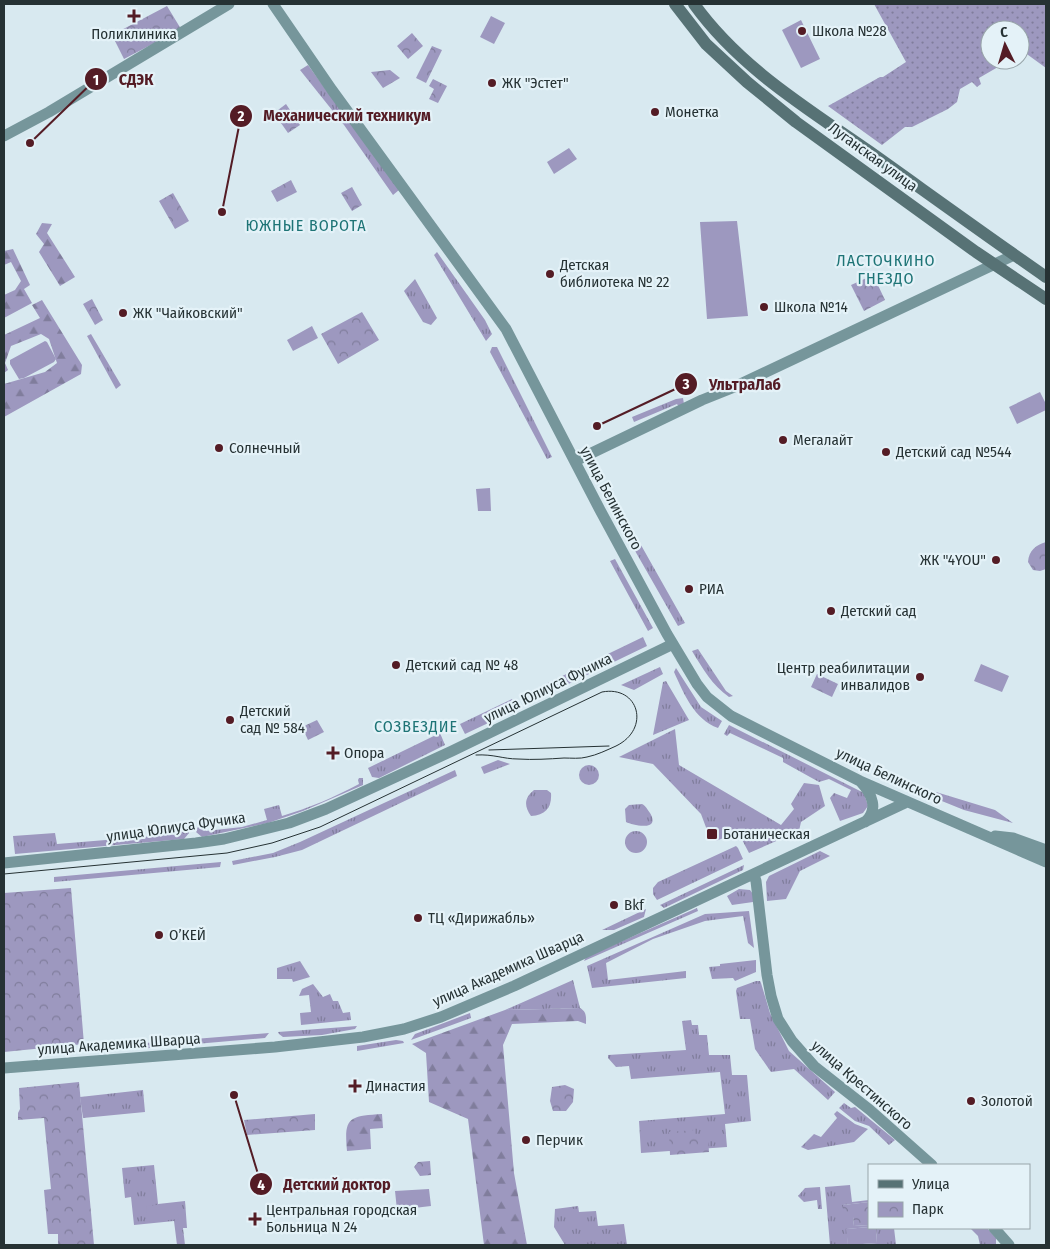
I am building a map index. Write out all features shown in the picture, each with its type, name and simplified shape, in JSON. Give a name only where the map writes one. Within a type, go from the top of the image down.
[{"type":"main road","name":"Луганская улица","points":[[676,4],[706,44],[747,82],[796,122],[1046,299]]},
{"type":"main road","name":"Луганская улица","points":[[698,8],[722,38],[765,78],[808,111],[844,134],[1046,277]]},
{"type":"street","points":[[4,136],[48,112],[229,4]]},
{"type":"street","name":"улица Белинского","points":[[273,4],[332,90],[506,329],[673,644],[697,684],[718,706],[731,716],[860,781],[1046,862]]},
{"type":"street","points":[[575,461],[1014,255]]},
{"type":"street","name":"улица Юлиуса Фучика","points":[[4,863],[196,843],[224,839],[289,823],[326,809],[443,755],[673,644]]},
{"type":"street","points":[[860,781],[868,790],[873,800],[873,812],[865,823]]},
{"type":"street","name":"улица Академика Шварца","points":[[4,1068],[274,1047],[363,1037],[404,1028],[442,1016],[482,1000],[907,802]]},
{"type":"street","points":[[986,835],[1013,838],[1046,850]]},
{"type":"street","name":"улица Крестинского","points":[[754,874],[770,989],[778,1019],[792,1041],[814,1066],[870,1110],[931,1164]]},
{"type":"street","points":[[995,1229],[1008,1245]]},
{"type":"green space","points":[[874,4],[1046,4],[1046,68],[1030,56],[1030,20],[980,20],[980,70],[993,70],[979,78],[981,84],[977,87],[972,82],[960,89],[957,102],[948,109],[912,127],[905,127],[882,145],[828,106],[883,77],[906,62]]},
{"type":"green space","points":[[167,6],[181,29],[124,59],[112,35]]},
{"type":"green space","points":[[491,16],[505,23],[494,44],[480,37]]},
{"type":"green space","points":[[801,20],[820,59],[801,68],[782,30]]},
{"type":"green space","points":[[412,33],[423,46],[408,59],[397,46]]},
{"type":"green space","points":[[432,46],[442,50],[426,83],[416,78]]},
{"type":"green space","points":[[308,65],[399,190],[393,195],[344,125],[300,70]]},
{"type":"green space","points":[[390,70],[400,78],[383,88],[371,72]]},
{"type":"green space","points":[[433,79],[447,86],[438,103],[429,99],[434,89],[429,86]]},
{"type":"green space","points":[[286,104],[300,125],[288,133],[274,113]]},
{"type":"green space","points":[[569,148],[577,159],[554,174],[547,162]]},
{"type":"green space","points":[[291,180],[297,192],[277,202],[271,191]]},
{"type":"green space","points":[[352,187],[362,205],[352,211],[341,193]]},
{"type":"green space","points":[[173,193],[189,221],[175,229],[159,201]]},
{"type":"green space","points":[[737,221],[748,316],[707,319],[700,222]]},
{"type":"green space","points":[[42,223],[52,224],[47,233],[75,277],[60,286],[39,252],[44,244],[36,234]]},
{"type":"green space","points":[[13,249],[30,285],[24,289],[32,303],[4,318],[4,295],[15,290],[21,281],[11,262],[4,265],[4,251]]},
{"type":"green space","points":[[437,252],[485,320],[492,334],[486,341],[434,255]]},
{"type":"green space","points":[[871,276],[875,279],[885,300],[864,311],[851,285]]},
{"type":"green space","points":[[415,279],[437,318],[431,325],[423,322],[404,291]]},
{"type":"green space","points":[[92,299],[103,320],[95,325],[83,304]]},
{"type":"green space","points":[[42,300],[82,365],[81,374],[4,417],[4,384],[45,372],[57,363],[49,339],[41,334],[11,346],[5,363],[8,370],[4,373],[4,335],[40,318],[32,305]]},
{"type":"green space","points":[[362,312],[379,340],[338,364],[321,334]]},
{"type":"green space","points":[[312,326],[318,338],[293,351],[287,340]]},
{"type":"green space","points":[[91,334],[121,385],[116,389],[87,336]]},
{"type":"green space","points":[[45,341],[56,359],[54,362],[19,379],[10,364],[10,360]]},
{"type":"green space","points":[[492,347],[497,347],[552,457],[547,459],[490,352]]},
{"type":"green space","points":[[1040,392],[1046,404],[1046,410],[1017,424],[1009,407]]},
{"type":"green space","points":[[683,398],[684,404],[679,407],[677,404],[634,422],[632,417],[676,399]]},
{"type":"green space","points":[[490,488],[491,511],[478,511],[476,489]]},
{"type":"green space","points":[[637,538],[685,623],[678,626],[630,542]]},
{"type":"green space","points":[[1046,542],[1046,569],[1040,571],[1033,570],[1028,562],[1031,551],[1036,546]]},
{"type":"green space","points":[[615,559],[653,628],[648,631],[610,561]]},
{"type":"green space","points":[[643,637],[647,646],[529,703],[525,694]]},
{"type":"green space","points":[[698,649],[726,691],[733,696],[729,697],[708,676],[692,651]]},
{"type":"green space","points":[[981,664],[1009,676],[1002,692],[974,681]]},
{"type":"green space","points":[[660,667],[663,674],[634,690],[621,685]]},
{"type":"green space","points":[[676,668],[701,707],[722,721],[718,728],[702,719],[691,705],[674,672]]},
{"type":"green space","points":[[817,674],[838,684],[832,697],[811,687]]},
{"type":"green space","points":[[666,681],[689,720],[653,735],[663,682]]},
{"type":"green space","points":[[512,699],[517,708],[516,710],[465,734],[460,724]]},
{"type":"green space","points":[[317,720],[324,732],[308,740],[302,727]]},
{"type":"green space","points":[[729,725],[864,793],[868,806],[863,813],[840,821],[830,798],[834,793],[847,798],[851,790],[829,779],[819,782],[783,762],[783,758],[730,733],[727,736],[724,734]]},
{"type":"green space","points":[[675,729],[679,765],[781,825],[794,809],[791,804],[804,783],[819,785],[825,806],[801,822],[799,831],[749,853],[738,832],[716,841],[710,838],[701,814],[653,764],[619,757]]},
{"type":"green space","points":[[440,733],[445,745],[379,778],[372,777],[368,768]]},
{"type":"green space","points":[[498,760],[510,764],[484,774],[481,767]]},
{"type":"green space","points":[[585,765],[593,765],[599,771],[599,779],[593,785],[585,785],[579,779],[579,771]]},
{"type":"green space","points":[[455,770],[457,776],[302,850],[233,865],[232,861],[273,853],[300,842]]},
{"type":"green space","points":[[359,778],[363,778],[363,785],[303,811],[268,823],[202,837],[196,832],[200,826],[203,826],[206,831],[242,827],[267,820],[264,809],[279,805],[282,816],[292,813],[350,789],[359,784]]},
{"type":"green space","points":[[534,790],[547,790],[551,793],[551,798],[549,806],[544,812],[531,816],[526,802],[528,796]]},
{"type":"green space","points":[[936,792],[995,810],[1013,823],[964,810],[927,795]]},
{"type":"green space","points":[[642,804],[650,813],[652,823],[640,826],[626,822],[625,809],[629,805]]},
{"type":"green space","points":[[182,828],[188,830],[189,833],[184,839],[15,854],[13,836],[55,833],[57,844],[179,834]]},
{"type":"green space","points":[[636,831],[646,838],[647,842],[640,852],[636,853],[626,846],[625,842],[632,832]]},
{"type":"green space","points":[[736,846],[743,859],[657,900],[653,894],[653,888],[658,882]]},
{"type":"green space","points":[[820,851],[830,856],[800,871],[786,899],[767,901],[766,882],[769,876]]},
{"type":"green space","points":[[221,862],[220,867],[54,882],[54,877]]},
{"type":"green space","points":[[744,865],[743,870],[664,908],[660,905]]},
{"type":"green space","points":[[71,888],[84,1044],[4,1052],[4,893]]},
{"type":"green space","points":[[739,889],[750,890],[753,894],[753,902],[732,905],[727,896]]},
{"type":"green space","points":[[697,908],[698,911],[584,961],[586,957]]},
{"type":"green space","points":[[646,909],[644,917],[614,930],[602,930]]},
{"type":"green space","points":[[749,911],[754,948],[748,943],[743,916],[705,921],[653,939],[606,963],[608,980],[686,971],[686,978],[592,988],[587,966],[705,914]]},
{"type":"green space","points":[[756,960],[756,972],[735,981],[733,978],[712,979],[709,967]]},
{"type":"green space","points":[[300,961],[310,977],[293,982],[292,979],[277,979],[277,968]]},
{"type":"green space","points":[[573,980],[580,1008],[505,1010]]},
{"type":"green space","points":[[756,981],[761,983],[770,1013],[789,1051],[835,1092],[828,1100],[794,1069],[771,1072],[755,1049],[750,1019],[740,1019],[736,991],[737,988]]},
{"type":"green space","points":[[313,984],[323,997],[330,994],[333,1001],[338,1001],[343,1013],[350,1012],[351,1020],[301,1025],[300,1013],[311,1012],[309,995],[299,996],[302,989]]},
{"type":"green space","points":[[580,1008],[585,1013],[586,1024],[578,1021],[512,1024],[503,1045],[514,1173],[527,1245],[484,1245],[468,1119],[429,1102],[426,1053],[412,1044],[505,1010]]},
{"type":"green space","points":[[470,1013],[471,1018],[411,1040],[415,1034]]},
{"type":"green space","points":[[691,1020],[692,1025],[698,1025],[699,1035],[707,1035],[709,1055],[730,1055],[732,1075],[747,1075],[751,1121],[725,1124],[727,1147],[641,1153],[639,1121],[725,1114],[720,1072],[631,1079],[629,1066],[616,1067],[608,1058],[608,1055],[686,1050],[682,1021]]},
{"type":"green space","points":[[357,1026],[355,1029],[322,1035],[283,1037],[278,1032]]},
{"type":"green space","points":[[269,1033],[265,1038],[138,1049],[133,1044]]},
{"type":"green space","points":[[396,1040],[403,1041],[404,1043],[357,1051],[357,1046]]},
{"type":"green space","points":[[79,1082],[94,1245],[58,1245],[58,1234],[48,1234],[44,1190],[51,1189],[44,1118],[18,1120],[20,1109],[19,1088]]},
{"type":"green space","points":[[565,1085],[574,1089],[573,1102],[566,1111],[553,1111],[550,1101],[552,1087]]},
{"type":"green space","points":[[143,1090],[145,1112],[83,1118],[80,1097]]},
{"type":"green space","points":[[844,1103],[851,1108],[855,1107],[895,1140],[889,1145],[869,1126],[855,1121],[839,1108]]},
{"type":"green space","points":[[837,1111],[855,1124],[868,1129],[854,1142],[808,1150],[801,1147],[814,1134],[821,1137],[837,1118],[834,1114]]},
{"type":"green space","points":[[315,1114],[315,1130],[247,1135],[244,1120]]},
{"type":"green space","points":[[382,1114],[383,1128],[370,1129],[371,1149],[347,1151],[346,1132],[351,1121],[362,1116]]},
{"type":"green space","points":[[695,1130],[695,1139],[708,1138],[709,1152],[670,1155],[669,1132]]},
{"type":"green space","points":[[430,1161],[431,1175],[420,1176],[414,1167],[418,1162]]},
{"type":"green space","points":[[154,1165],[158,1204],[185,1201],[187,1228],[183,1228],[185,1245],[177,1245],[174,1221],[134,1225],[131,1197],[125,1198],[122,1168]]},
{"type":"green space","points":[[850,1185],[852,1202],[868,1200],[868,1202],[843,1205],[853,1217],[854,1226],[868,1225],[868,1227],[847,1229],[848,1245],[830,1245],[825,1187]]},
{"type":"green space","points":[[820,1187],[822,1209],[818,1209],[817,1200],[804,1202],[798,1196],[805,1188]]},
{"type":"green space","points":[[429,1189],[431,1206],[397,1210],[395,1191]]},
{"type":"green space","points":[[868,1202],[868,1225],[854,1226],[853,1217],[844,1218],[843,1205]]},
{"type":"green space","points":[[177,1203],[179,1219],[147,1222],[146,1206]]},
{"type":"green space","points":[[578,1206],[579,1212],[596,1211],[598,1226],[624,1224],[627,1245],[565,1245],[554,1227],[555,1209]]},
{"type":"green space","points":[[868,1227],[868,1229],[876,1229],[877,1243],[848,1245],[846,1229]]},
{"type":"green space","points":[[876,1229],[894,1229],[896,1245],[851,1245],[877,1243]]},
{"type":"green space","points":[[971,1229],[988,1229],[996,1238],[996,1245],[980,1245],[978,1236]]},
{"type":"tram line","points":[[4,874],[227,853],[272,843],[320,827],[602,692],[615,692],[625,695],[632,702],[636,710],[637,720],[634,729],[627,739],[616,746],[584,758],[513,759],[476,755]]},
{"type":"tram line","points":[[489,750],[609,746]]},
{"type":"place","name":"Поликлиника","points":[[134,16]]},
{"type":"place","name":"Школа №28","points":[[802,31]]},
{"type":"place","name":"ЖК \"Эстет\"","points":[[492,83]]},
{"type":"place","name":"Монетка","points":[[655,112]]},
{"type":"place","name":"СДЭК","points":[[30,143]]},
{"type":"place","name":"Механический техникум","points":[[222,212]]},
{"type":"place","name":"Детская библиотека № 22","points":[[550,274]]},
{"type":"place","name":"Школа №14","points":[[764,307]]},
{"type":"place","name":"ЖК \"Чайковский\"","points":[[123,313]]},
{"type":"place","name":"УльтраЛаб","points":[[597,426]]},
{"type":"place","name":"Мегалайт","points":[[783,440]]},
{"type":"place","name":"Солнечный","points":[[219,448]]},
{"type":"place","name":"Детский сад №544","points":[[886,452]]},
{"type":"place","name":"ЖК \"4YOU\"","points":[[996,560]]},
{"type":"place","name":"РИА","points":[[689,589]]},
{"type":"place","name":"Детский сад","points":[[831,611]]},
{"type":"place","name":"Детский сад № 48","points":[[396,665]]},
{"type":"place","name":"Центр реабилитации инвалидов","points":[[920,677]]},
{"type":"place","name":"Детский сад № 584","points":[[230,720]]},
{"type":"place","name":"Опора","points":[[333,753]]},
{"type":"place","name":"Ботаническая","points":[[712,834]]},
{"type":"place","name":"Bkf","points":[[614,905]]},
{"type":"place","name":"ТЦ «Дирижабль»","points":[[418,918]]},
{"type":"place","name":"О’КЕЙ","points":[[159,935]]},
{"type":"place","name":"Династия","points":[[355,1086]]},
{"type":"place","name":"Детский доктор","points":[[234,1095]]},
{"type":"place","name":"Золотой","points":[[971,1101]]},
{"type":"place","name":"Перчик","points":[[526,1140]]},
{"type":"place","name":"Центральная городская Больница N 24","points":[[255,1219]]},
{"type":"district","name":"ЮЖНЫЕ ВОРОТА","points":[[306,225]]},
{"type":"district","name":"ЛАСТОЧКИНО ГНЕЗДО","points":[[886,269]]},
{"type":"district","name":"СОЗВЕЗДИЕ","points":[[416,726]]}]
